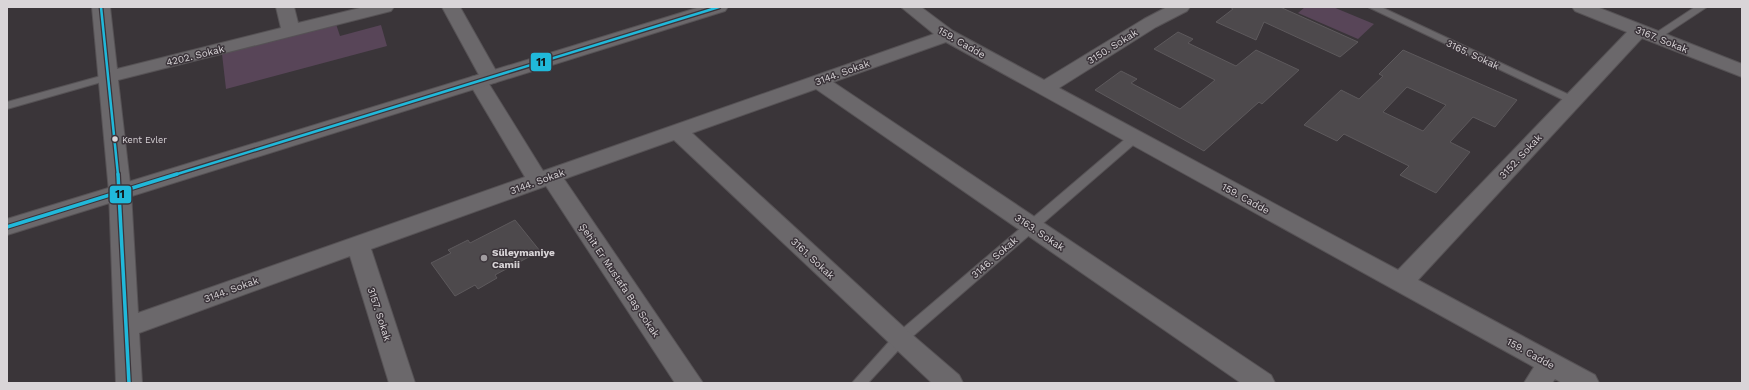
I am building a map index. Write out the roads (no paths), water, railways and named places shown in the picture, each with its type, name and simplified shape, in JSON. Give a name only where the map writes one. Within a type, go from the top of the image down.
[{"type":"street","points":[[101,7],[120,192],[129,383]]},
{"type":"street","points":[[285,7],[291,31]]},
{"type":"street","name":"4202. Sokak","points":[[108,77],[385,7]]},
{"type":"street","name":"Şehit Er Mustafa Baş Sokak","points":[[451,7],[484,80],[544,178],[690,383]]},
{"type":"street","points":[[7,227],[719,7]]},
{"type":"street","name":"159. Cadde","points":[[910,7],[947,35],[1401,282],[1544,374],[1586,383]]},
{"type":"street","name":"3150. Sokak","points":[[1045,88],[1150,23],[1181,7]]},
{"type":"street","name":"3167. Sokak","points":[[1581,7],[1742,71]]},
{"type":"street","name":"3152. Sokak","points":[[1401,282],[1572,100],[1647,33]]},
{"type":"street","name":"3144. Sokak","points":[[126,327],[947,35]]},
{"type":"street","name":"3163. Sokak","points":[[818,81],[1262,383]]},
{"type":"street","name":"3161. Sokak","points":[[677,131],[900,339],[950,383]]},
{"type":"street","name":"3157. Sokak","points":[[358,244],[402,383]]},
{"type":"lane","name":"3165. Sokak","points":[[1373,7],[1572,100]]},
{"type":"lane","points":[[1647,33],[1702,7]]},
{"type":"lane","name":"4202. Sokak","points":[[7,106],[108,77]]},
{"type":"lane","name":"3146. Sokak","points":[[859,383],[900,339],[1135,137]]},
{"type":"place","name":"Kent Evler","points":[[115,139]]},
{"type":"place","name":"Süleymaniye Camii","points":[[484,258]]}]
